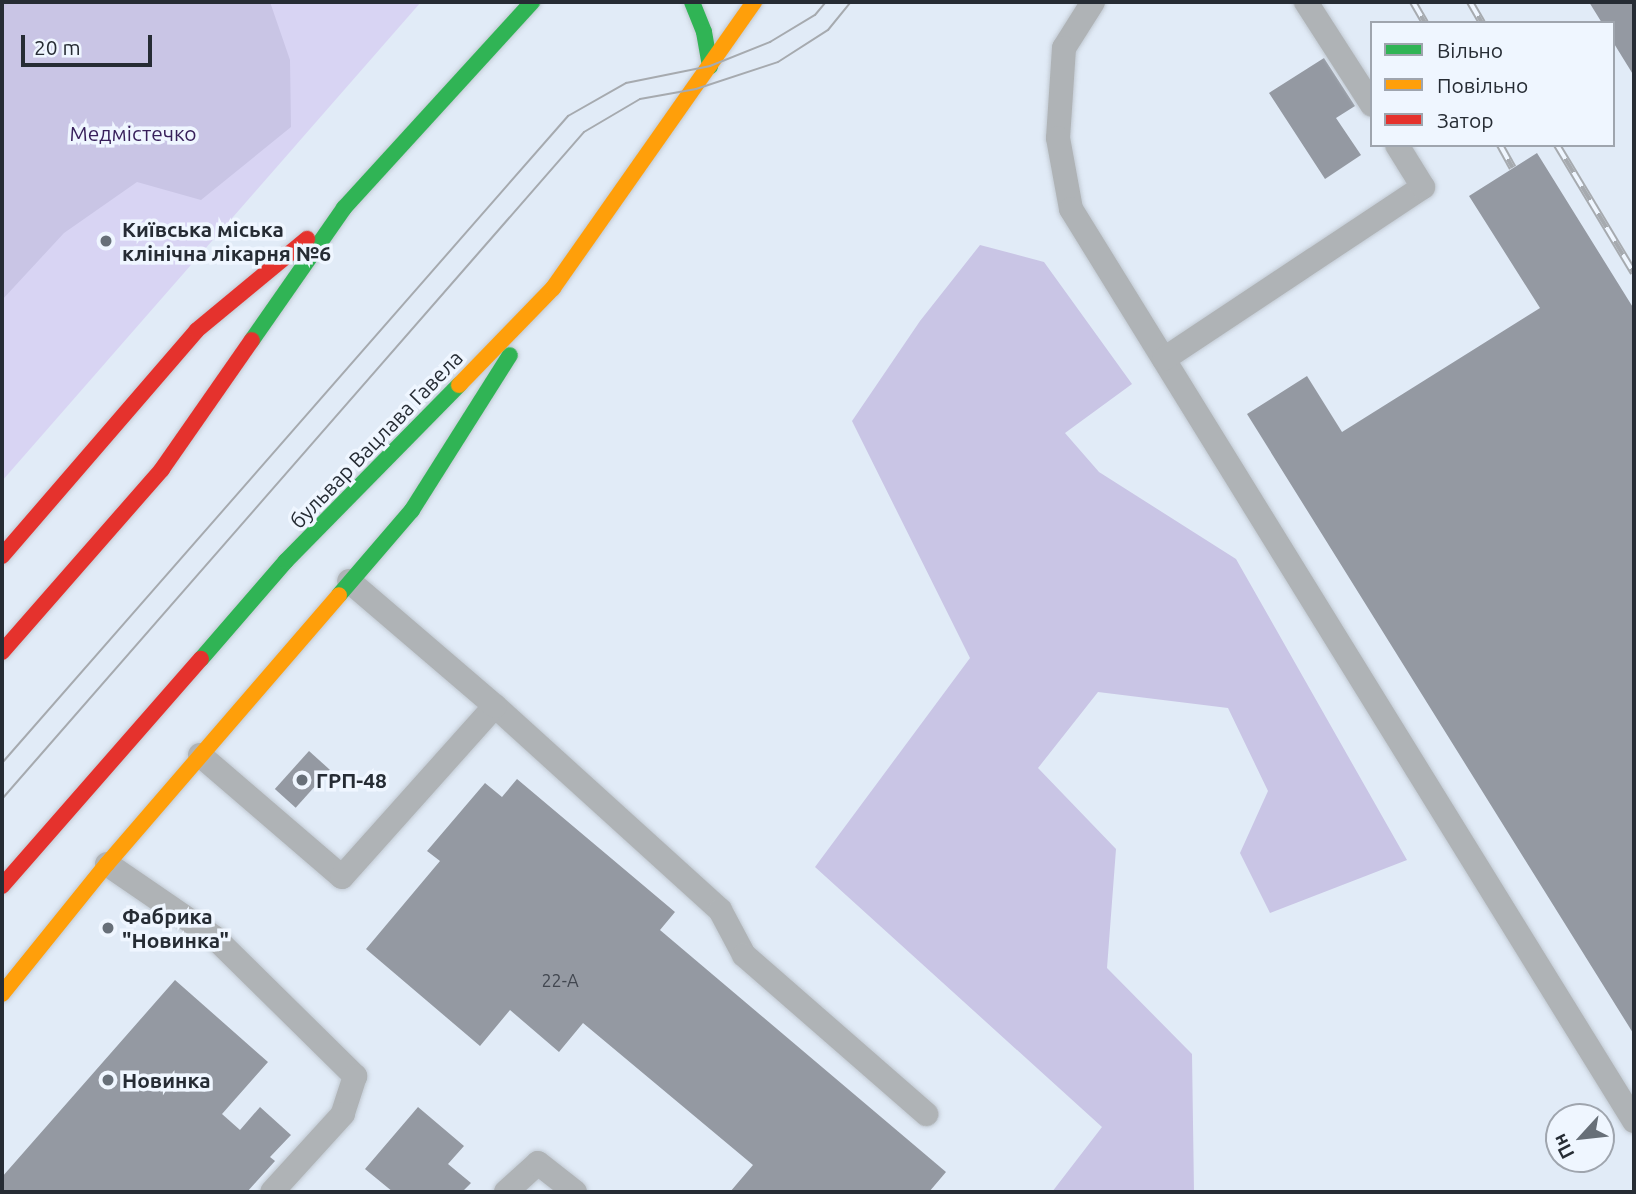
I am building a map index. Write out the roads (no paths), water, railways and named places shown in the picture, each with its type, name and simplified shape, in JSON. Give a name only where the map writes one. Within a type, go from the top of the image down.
[{"type":"main road","points":[[2,652],[162,470],[344,208],[532,2]]},
{"type":"main road","points":[[692,2],[704,32],[710,66]]},
{"type":"main road","name":"бульвар Вацлава Гавела","points":[[2,886],[286,561],[553,288],[754,2]]},
{"type":"main road","points":[[2,556],[197,330],[344,208]]},
{"type":"main road","points":[[2,994],[107,864],[412,510],[553,288]]},
{"type":"lane","points":[[1093,2],[1063,48],[1058,138],[1072,209],[1634,1121]]},
{"type":"lane","points":[[1306,2],[1370,102]]},
{"type":"lane","points":[[1164,359],[1423,187],[1398,147]]},
{"type":"lane","points":[[349,581],[495,706],[720,910],[744,955],[926,1114]]},
{"type":"lane","points":[[200,755],[342,877],[495,706]]},
{"type":"lane","points":[[107,864],[215,938],[355,1076],[343,1114],[272,1192]]},
{"type":"lane","points":[[506,1192],[538,1163],[575,1192]]},
{"type":"tram line","points":[[2,763],[568,116],[626,83],[710,66],[770,42],[815,15],[826,2]]},
{"type":"tram line","points":[[2,799],[584,132],[640,99],[696,89],[778,62],[828,30],[851,2]]},
{"type":"railway","points":[[1413,2],[1424,21]]},
{"type":"railway","points":[[1470,2],[1481,21]]},
{"type":"railway","points":[[1501,147],[1513,168]]},
{"type":"railway","points":[[1558,147],[1634,273]]},
{"type":"place","name":"Київська міська клінічна лікарня №6","points":[[106,241]]},
{"type":"place","name":"ГРП-48","points":[[302,780]]},
{"type":"place","name":"Фабрика \"Новинка\"","points":[[108,928]]},
{"type":"place","name":"Новинка","points":[[108,1080]]},
{"type":"park label","name":"Медмістечко","points":[[133,133]]}]
